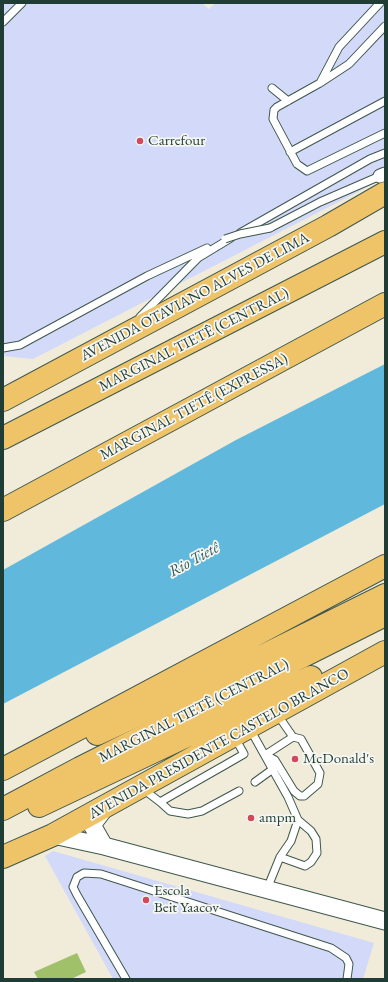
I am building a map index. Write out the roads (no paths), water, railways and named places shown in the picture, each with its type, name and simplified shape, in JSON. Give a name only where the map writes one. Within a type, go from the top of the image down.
[{"type":"highway","name":"AVENIDA OTAVIANO ALVES DE LIMA","points":[[3,400],[328,226],[383,181]]},
{"type":"highway","points":[[328,226],[385,205]]},
{"type":"highway","name":"MARGINAL TIETÊ (CENTRAL)","points":[[3,438],[385,242]]},
{"type":"highway","name":"MARGINAL TIETÊ (EXPRESSA)","points":[[3,510],[385,304]]},
{"type":"highway","points":[[3,769],[385,566]]},
{"type":"highway","points":[[53,742],[88,738],[222,676],[385,595]]},
{"type":"highway","name":"MARGINAL TIETÊ (CENTRAL)","points":[[3,809],[80,768],[385,615]]},
{"type":"highway","points":[[3,814],[25,812],[385,641]]},
{"type":"highway","name":"AVENIDA PRESIDENTE CASTELO BRANCO","points":[[3,857],[53,835],[140,787],[243,744],[276,712],[385,652]]},
{"type":"street","points":[[104,846],[92,825],[109,804]]},
{"type":"street","points":[[53,835],[104,846],[385,921]]},
{"type":"lane","points":[[3,22],[22,3]]},
{"type":"lane","points":[[320,83],[339,47],[380,3]]},
{"type":"lane","points":[[374,10],[385,5]]},
{"type":"lane","points":[[385,26],[348,64],[320,83],[274,110],[273,119],[297,164],[307,171],[385,133]]},
{"type":"lane","points":[[272,88],[288,102]]},
{"type":"lane","points":[[290,152],[385,101]]},
{"type":"lane","points":[[121,337],[198,258],[350,170],[385,153]]},
{"type":"lane","points":[[3,348],[20,345],[147,276],[225,239],[240,234],[270,228],[320,202],[383,181]]},
{"type":"lane","points":[[160,802],[243,744],[274,760],[294,791],[300,796],[304,796],[315,789],[318,784],[320,773],[301,739],[293,737],[276,712]]},
{"type":"lane","points":[[265,755],[293,737]]},
{"type":"lane","points":[[265,755],[288,797],[298,820],[311,831],[316,839],[317,853],[311,862],[305,866],[280,857]]},
{"type":"lane","points":[[256,779],[272,769]]},
{"type":"lane","points":[[140,787],[170,811],[188,814],[202,811],[239,791]]},
{"type":"lane","points":[[267,889],[280,857],[291,841],[298,820]]},
{"type":"lane","points":[[126,979],[73,887],[77,877],[84,873],[100,874],[331,948],[346,958],[349,964],[347,979]]},
{"type":"water","name":"Rio Tietê","points":[[385,364],[385,504],[3,704],[3,570],[236,440]]},
{"type":"place","name":"Carrefour","points":[[140,141]]},
{"type":"place","name":"McDonald's","points":[[295,759]]},
{"type":"place","name":"ampm","points":[[251,818]]},
{"type":"place","name":"Escola Beit Yaacov","points":[[146,900]]}]
